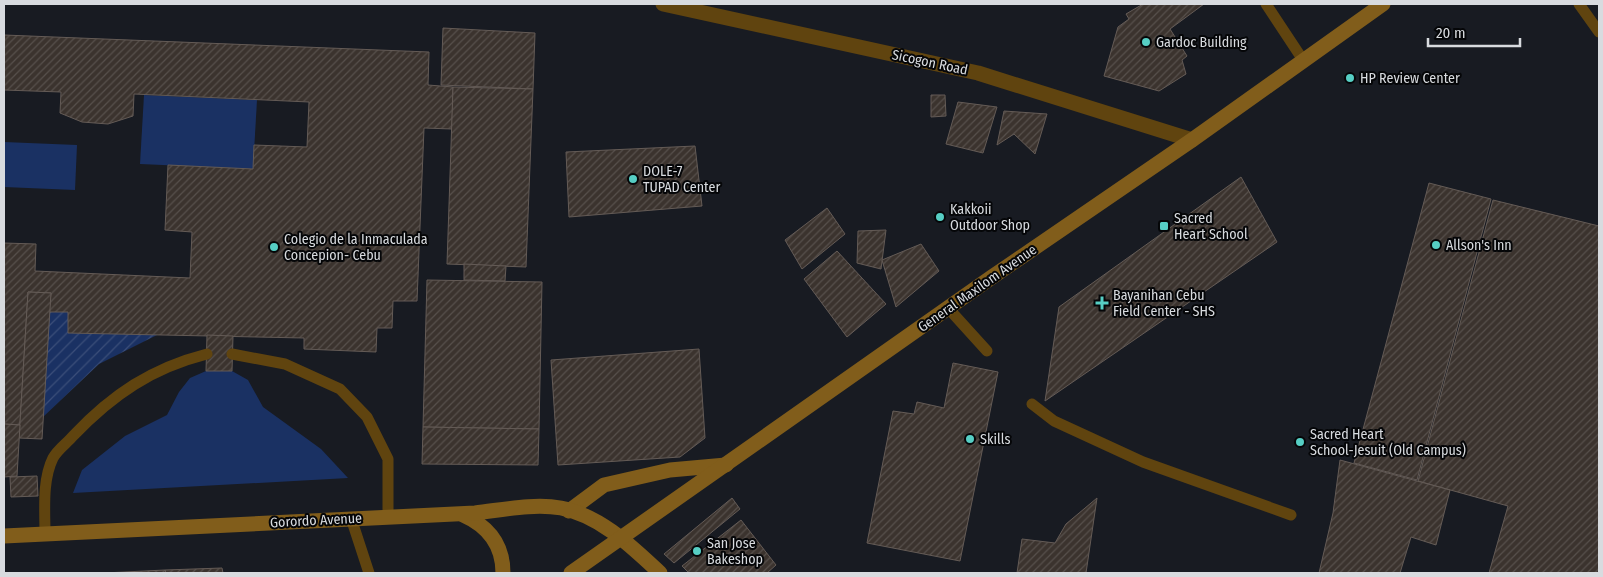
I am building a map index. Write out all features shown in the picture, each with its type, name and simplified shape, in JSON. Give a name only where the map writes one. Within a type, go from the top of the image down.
[{"type":"main road","name":"General Maxilom Avenue","points":[[571,573],[948,308],[1192,140],[1383,4]]},
{"type":"main road","points":[[569,511],[604,485],[670,470],[726,465]]},
{"type":"main road","name":"Gorordo Avenue","points":[[4,536],[529,508],[559,508],[569,511],[621,537],[660,573]]},
{"type":"main road","points":[[460,513],[480,523],[492,536],[500,553],[503,573]]},
{"type":"street","name":"Sicogon Road","points":[[663,4],[978,73],[1192,140]]},
{"type":"lane","points":[[1266,4],[1303,60]]},
{"type":"lane","points":[[1579,4],[1599,32]]},
{"type":"lane","points":[[948,308],[986,351]]},
{"type":"lane","points":[[45,534],[44,495],[53,458],[90,418],[132,384],[176,362],[207,354]]},
{"type":"lane","points":[[232,354],[285,364],[340,389],[367,417],[388,459],[388,516]]},
{"type":"lane","points":[[1032,404],[1054,421],[1143,462],[1291,515]]},
{"type":"lane","points":[[351,518],[370,573]]},
{"type":"shaded area","points":[[144,95],[257,100],[253,169],[140,164]]},
{"type":"shaded area","points":[[4,142],[77,145],[75,190],[4,187]]},
{"type":"shaded area","points":[[49,312],[68,312],[68,333],[159,334],[99,364],[43,417]]},
{"type":"shaded area","points":[[206,371],[232,371],[248,380],[263,407],[321,449],[348,478],[73,493],[82,470],[125,436],[167,415],[179,392],[190,378]]},
{"type":"building","name":"Gardoc Building","points":[[1143,4],[1204,4],[1170,29],[1187,56],[1182,60],[1186,74],[1159,91],[1104,76],[1118,27],[1129,19],[1126,14]]},
{"type":"building","points":[[443,28],[535,33],[533,89],[441,85]]},
{"type":"building","points":[[4,35],[429,52],[428,85],[453,87],[452,129],[424,128],[417,301],[393,301],[392,328],[377,328],[376,352],[304,349],[304,338],[68,333],[68,312],[49,312],[51,293],[28,292],[20,425],[4,424],[4,243],[36,244],[35,271],[190,278],[192,232],[165,230],[168,165],[253,169],[254,145],[307,147],[309,102],[134,94],[133,116],[108,124],[82,122],[60,113],[61,92],[4,90]]},
{"type":"building","points":[[453,87],[533,89],[526,267],[447,264]]},
{"type":"building","points":[[931,95],[945,95],[946,116],[931,117]]},
{"type":"building","points":[[958,102],[997,107],[983,153],[946,144]]},
{"type":"building","points":[[1004,111],[1047,114],[1035,154],[1014,134],[997,145]]},
{"type":"building","name":"DOLE-7 TUPAD Center","points":[[695,146],[702,206],[569,217],[566,152]]},
{"type":"building","points":[[1241,177],[1277,242],[1045,401],[1059,307]]},
{"type":"building","points":[[1429,183],[1491,199],[1417,480],[1354,463]]},
{"type":"building","points":[[1493,200],[1599,226],[1599,573],[1489,573],[1508,506],[1418,481]]},
{"type":"building","points":[[827,208],[845,234],[802,269],[785,240]]},
{"type":"building","points":[[886,230],[881,269],[857,263],[858,231]]},
{"type":"building","points":[[921,244],[939,271],[896,307],[882,260]]},
{"type":"building","points":[[837,251],[886,304],[847,337],[804,279]]},
{"type":"building","points":[[464,264],[506,266],[505,281],[464,280]]},
{"type":"building","points":[[427,280],[542,282],[539,429],[423,427]]},
{"type":"building","points":[[28,292],[51,293],[42,439],[19,438]]},
{"type":"building","points":[[207,335],[233,336],[232,371],[206,371]]},
{"type":"building","points":[[699,349],[705,438],[680,457],[558,465],[551,360]]},
{"type":"building","points":[[953,363],[998,372],[960,561],[867,543],[893,411],[914,414],[917,402],[944,408]]},
{"type":"building","points":[[4,424],[20,425],[17,476],[4,477]]},
{"type":"building","points":[[423,427],[539,429],[538,465],[422,464]]},
{"type":"building","points":[[1340,460],[1450,490],[1436,545],[1411,537],[1400,573],[1319,573],[1333,513]]},
{"type":"building","points":[[37,476],[38,496],[11,497],[10,477]]},
{"type":"building","points":[[732,498],[740,509],[674,563],[664,554]]},
{"type":"building","points":[[1097,498],[1086,573],[1017,573],[1022,539],[1055,543],[1066,524]]},
{"type":"building","points":[[741,520],[776,565],[767,573],[689,573],[682,566]]},
{"type":"building","points":[[222,568],[223,573],[166,573],[165,570]]},
{"type":"building","points":[[165,570],[166,573],[104,573]]},
{"type":"place","name":"Gardoc Building","points":[[1146,42]]},
{"type":"place","name":"HP Review Center","points":[[1350,78]]},
{"type":"place","name":"DOLE-7 TUPAD Center","points":[[633,179]]},
{"type":"place","name":"Kakkoii Outdoor Shop","points":[[940,217]]},
{"type":"place","name":"Sacred Heart School","points":[[1164,226]]},
{"type":"place","name":"Allson's Inn","points":[[1436,245]]},
{"type":"place","name":"Colegio de la Inmaculada Concepion- Cebu","points":[[274,247]]},
{"type":"place","name":"Bayanihan Cebu Field Center - SHS","points":[[1102,303]]},
{"type":"place","name":"Skills","points":[[970,439]]},
{"type":"place","name":"Sacred Heart School-Jesuit (Old Campus)","points":[[1300,442]]},
{"type":"place","name":"San Jose Bakeshop","points":[[697,551]]}]
